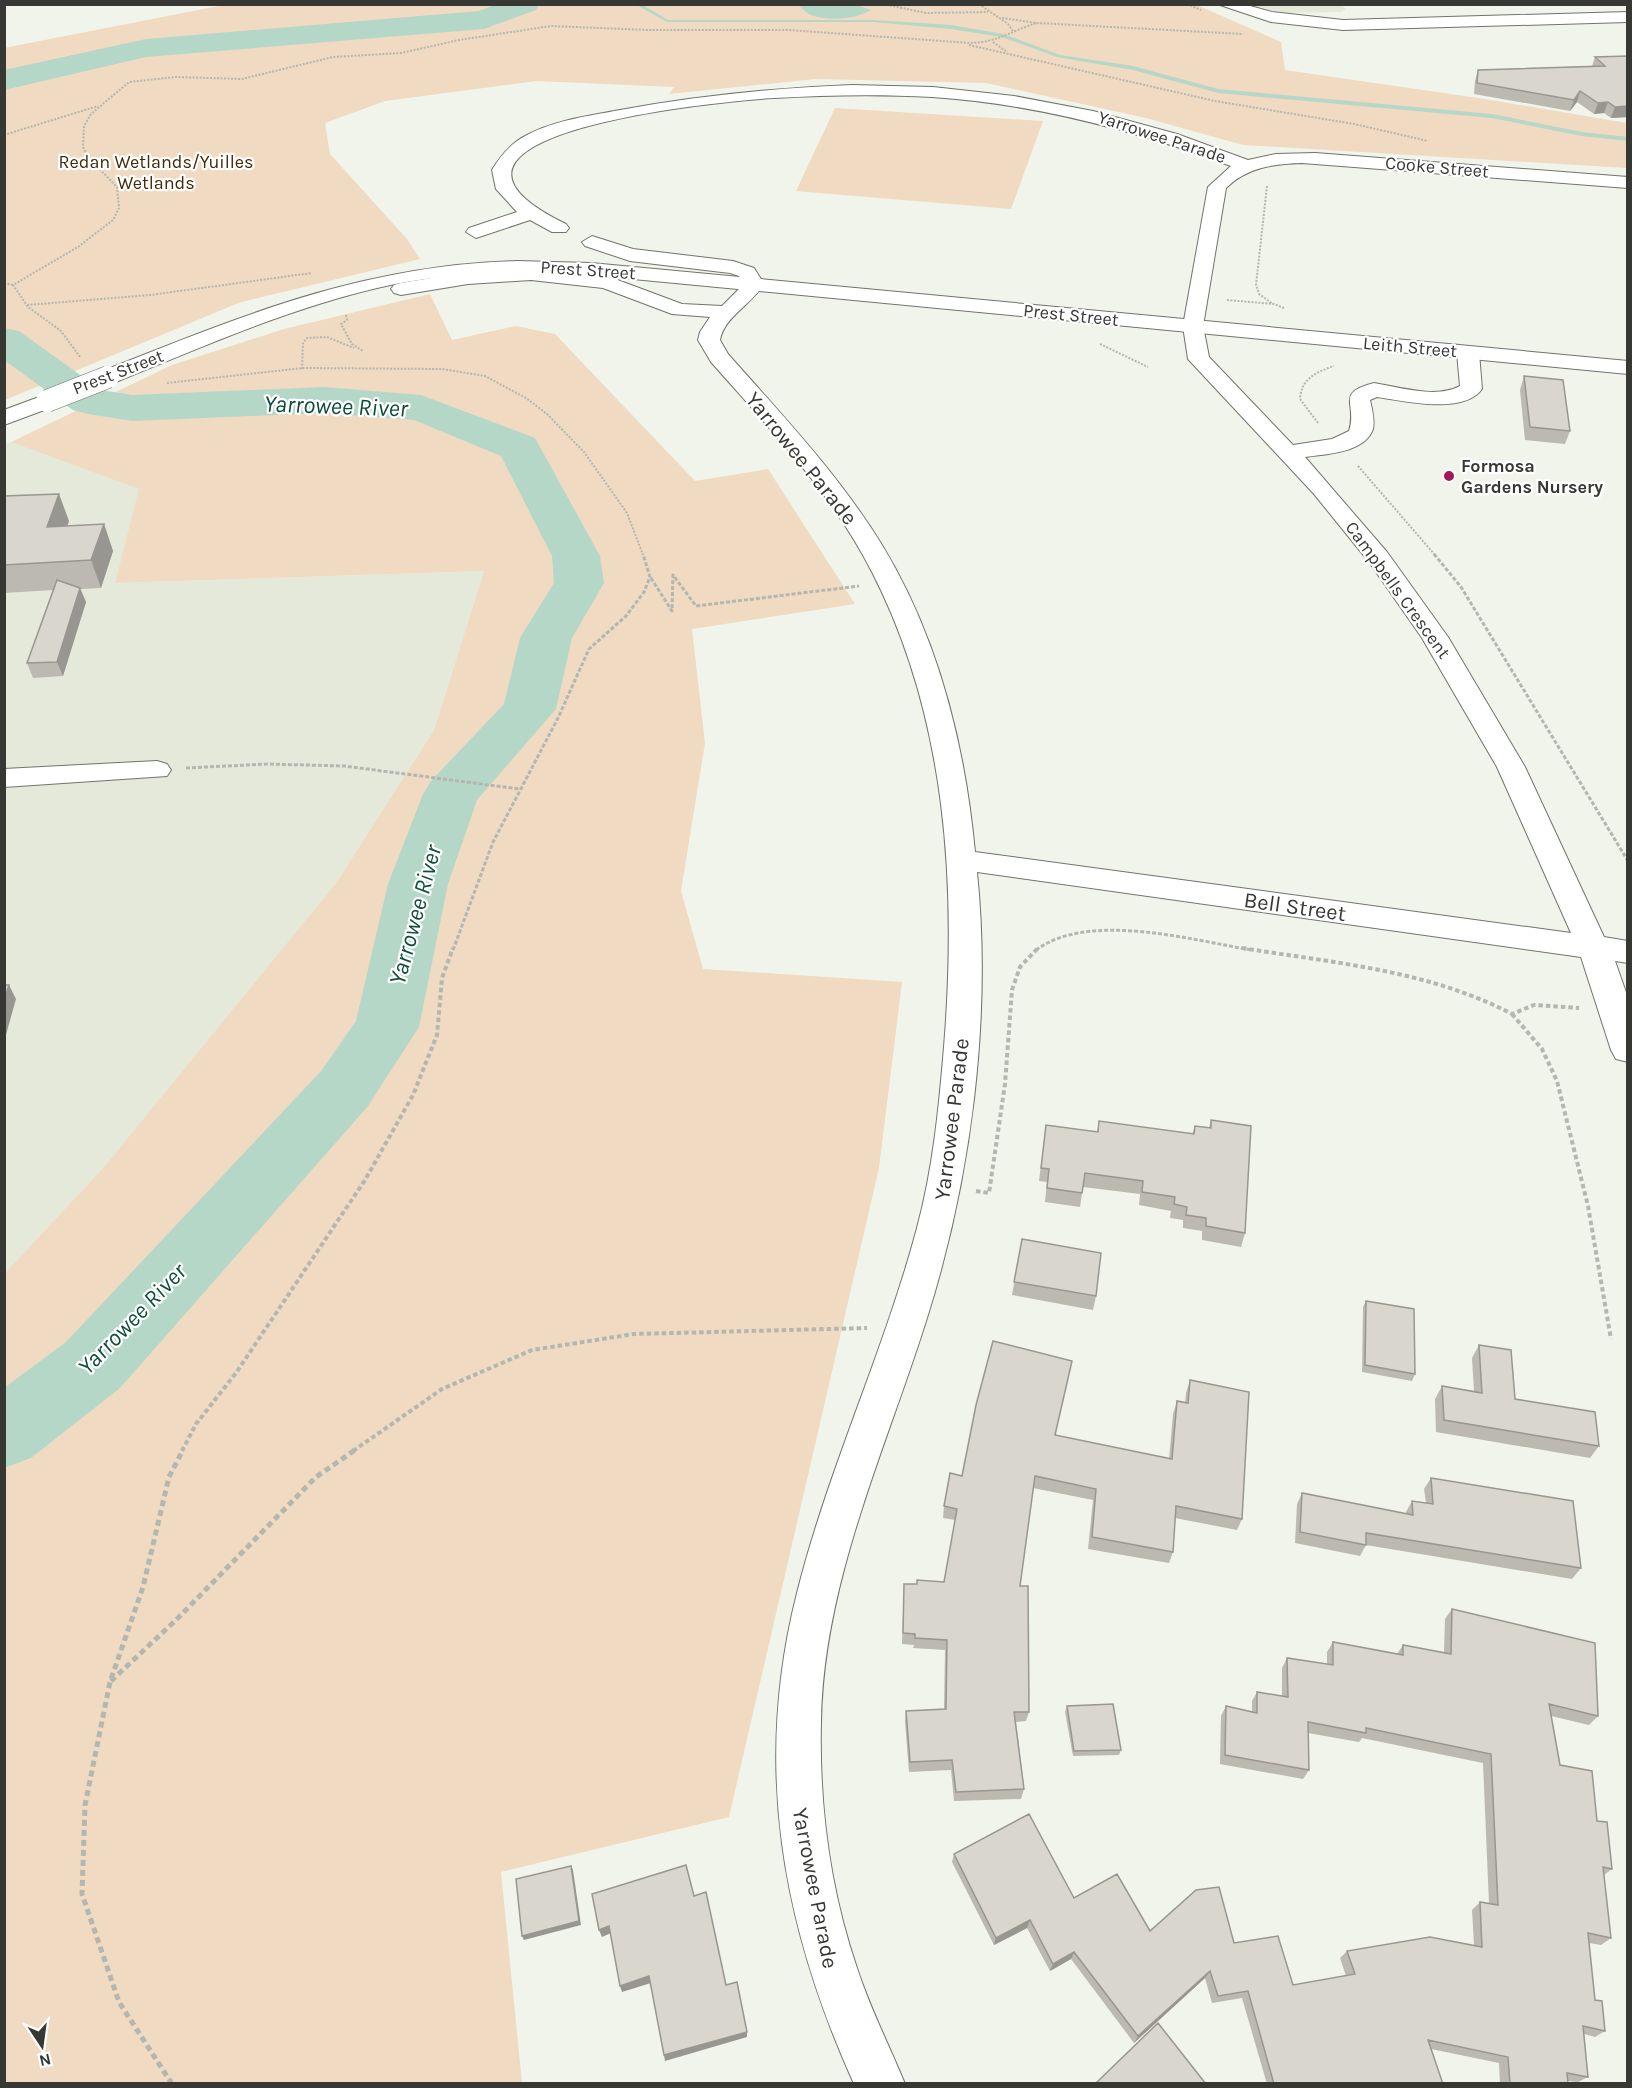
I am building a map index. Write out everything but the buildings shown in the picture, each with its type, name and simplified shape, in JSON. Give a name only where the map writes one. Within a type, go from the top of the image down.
[{"type":"street","points":[[1224,4],[1272,18],[1317,24],[1384,25],[1628,17]]},
{"type":"street","points":[[1369,7],[1384,25]]},
{"type":"street","name":"Yarrowee Parade","points":[[559,228],[530,214],[510,194],[500,175],[510,155],[532,140],[571,126],[719,98],[789,92],[906,91],[1032,103],[1134,125],[1211,151],[1247,166]]},
{"type":"street","name":"Cooke Street","points":[[1247,166],[1268,160],[1308,158],[1628,183]]},
{"type":"street","name":"Campbells Crescent","points":[[1247,166],[1227,176],[1217,187],[1193,327],[1199,359],[1322,489],[1378,558],[1451,664],[1511,767],[1593,947],[1628,1050]]},
{"type":"street","points":[[476,232],[530,214]]},
{"type":"street","points":[[592,242],[630,255],[733,267],[747,272],[754,284]]},
{"type":"street","name":"Prest Street","points":[[4,418],[300,303],[377,282],[438,272],[493,267],[559,267],[1193,327]]},
{"type":"street","points":[[402,289],[468,278],[531,274],[607,282],[679,310],[728,312]]},
{"type":"street","name":"Yarrowee Parade","points":[[754,284],[747,297],[728,312],[710,331],[709,340],[714,351],[840,498],[889,582],[915,639],[945,744],[957,809],[962,860],[965,915],[963,1029],[953,1136],[937,1222],[907,1327],[848,1494],[817,1593],[806,1646],[799,1698],[797,1795],[816,1910],[838,1993],[880,2084]]},
{"type":"street","name":"Leith Street","points":[[1193,327],[1628,368]]},
{"type":"street","points":[[1288,453],[1338,444],[1358,436],[1362,428],[1359,397],[1363,393],[1374,390],[1444,398],[1462,396],[1471,389],[1468,353]]},
{"type":"street","points":[[4,778],[157,770]]},
{"type":"street","name":"Bell Street","points":[[962,860],[1628,952]]},
{"type":"path","points":[[883,4],[926,13],[988,12]]},
{"type":"path","points":[[979,4],[988,12],[1002,18],[1037,23],[1249,34]]},
{"type":"path","points":[[1002,18],[1012,27],[1013,31]]},
{"type":"path","points":[[13,285],[78,247],[114,220],[119,208],[117,188],[95,167],[83,147],[84,126],[91,114],[129,82],[154,78],[242,79],[333,57],[401,53],[459,40],[551,26],[577,25],[648,30],[788,30],[993,42],[1013,31],[1037,23]]},
{"type":"path","points":[[950,41],[1257,110],[1396,132],[1451,151],[1473,170]]},
{"type":"path","points":[[993,42],[1001,49],[1017,56]]},
{"type":"path","points":[[4,135],[101,105]]},
{"type":"path","points":[[1273,181],[1265,188],[1256,285],[1259,294],[1274,304]]},
{"type":"path","points":[[27,305],[150,295],[312,273]]},
{"type":"path","points":[[4,283],[13,285],[27,305],[61,331],[83,361]]},
{"type":"path","points":[[345,313],[347,320],[341,324],[354,348]]},
{"type":"path","points":[[302,369],[303,343],[308,338],[327,337],[363,351]]},
{"type":"path","points":[[1341,365],[1310,377],[1300,393],[1307,410],[1410,524],[1461,587],[1628,861]]},
{"type":"path","points":[[156,384],[302,369],[438,369],[483,375],[513,388],[567,433],[599,472],[628,513],[650,577],[672,610],[674,575],[696,606],[889,582]]},
{"type":"path","points":[[172,2084],[119,2002],[82,1894],[85,1805],[110,1682],[143,1587],[169,1477],[196,1424],[236,1373],[365,1180],[413,1095],[437,1035],[442,978],[465,911],[493,842],[558,718],[572,682],[589,649],[626,616],[644,592],[650,577]]},
{"type":"path","points":[[157,770],[267,764],[344,766],[520,789]]},
{"type":"path","points":[[944,1184],[989,1193],[1005,1082],[1014,983],[1020,966],[1030,954],[1063,935],[1092,929],[1109,929],[1347,964],[1441,983],[1483,999],[1512,1014],[1542,1049],[1557,1081],[1588,1206],[1611,1339]]},
{"type":"path","points":[[1512,1014],[1534,1005],[1616,1010]]},
{"type":"path","points":[[110,1682],[176,1620],[316,1477],[442,1389],[531,1350],[634,1334],[907,1327]]},
{"type":"shaded area","points":[[798,5],[856,5],[871,10],[851,17],[821,18],[806,12]]},
{"type":"shaded area","points":[[1248,5],[1341,5],[1346,9],[1341,12],[1285,13]]},
{"type":"shaded area","points":[[11,442],[140,489],[115,583],[484,571],[434,730],[336,883],[103,1168],[5,1273],[5,444]]},
{"type":"green space","name":"Redan Wetlands/Yuilles Wetlands","points":[[229,4],[1197,5],[1281,42],[1285,70],[1485,99],[1627,123],[1627,168],[1243,145],[1146,118],[986,83],[816,79],[669,94],[674,87],[537,81],[385,101],[325,123],[330,154],[407,239],[420,259],[241,302],[5,400],[4,48]]},
{"type":"green space","points":[[835,108],[1043,121],[1011,209],[796,191]]},
{"type":"green space","points":[[430,294],[452,340],[516,326],[555,334],[695,481],[768,469],[855,604],[692,629],[705,743],[681,891],[703,969],[902,982],[879,1168],[729,1817],[501,1872],[522,2083],[5,2083],[5,1273],[103,1168],[336,883],[434,730],[484,571],[115,583],[139,489],[11,442],[172,365],[284,329]]},
{"type":"waterway","name":"Yarrowee River","points":[[4,80],[146,48],[484,20],[525,4]]},
{"type":"waterway","points":[[637,4],[667,21],[874,21],[951,27],[1003,36],[1059,56],[1133,68],[1218,91],[1492,116],[1582,134],[1628,139]]},
{"type":"waterway","name":"Yarrowee River","points":[[4,340],[88,401],[132,408],[324,400],[421,408],[519,447],[576,556],[579,583],[546,638],[529,709],[451,794],[418,884],[387,1027],[345,1088],[93,1365],[4,1433]]},
{"type":"place","name":"Formosa Gardens Nursery","points":[[1449,476]]}]
